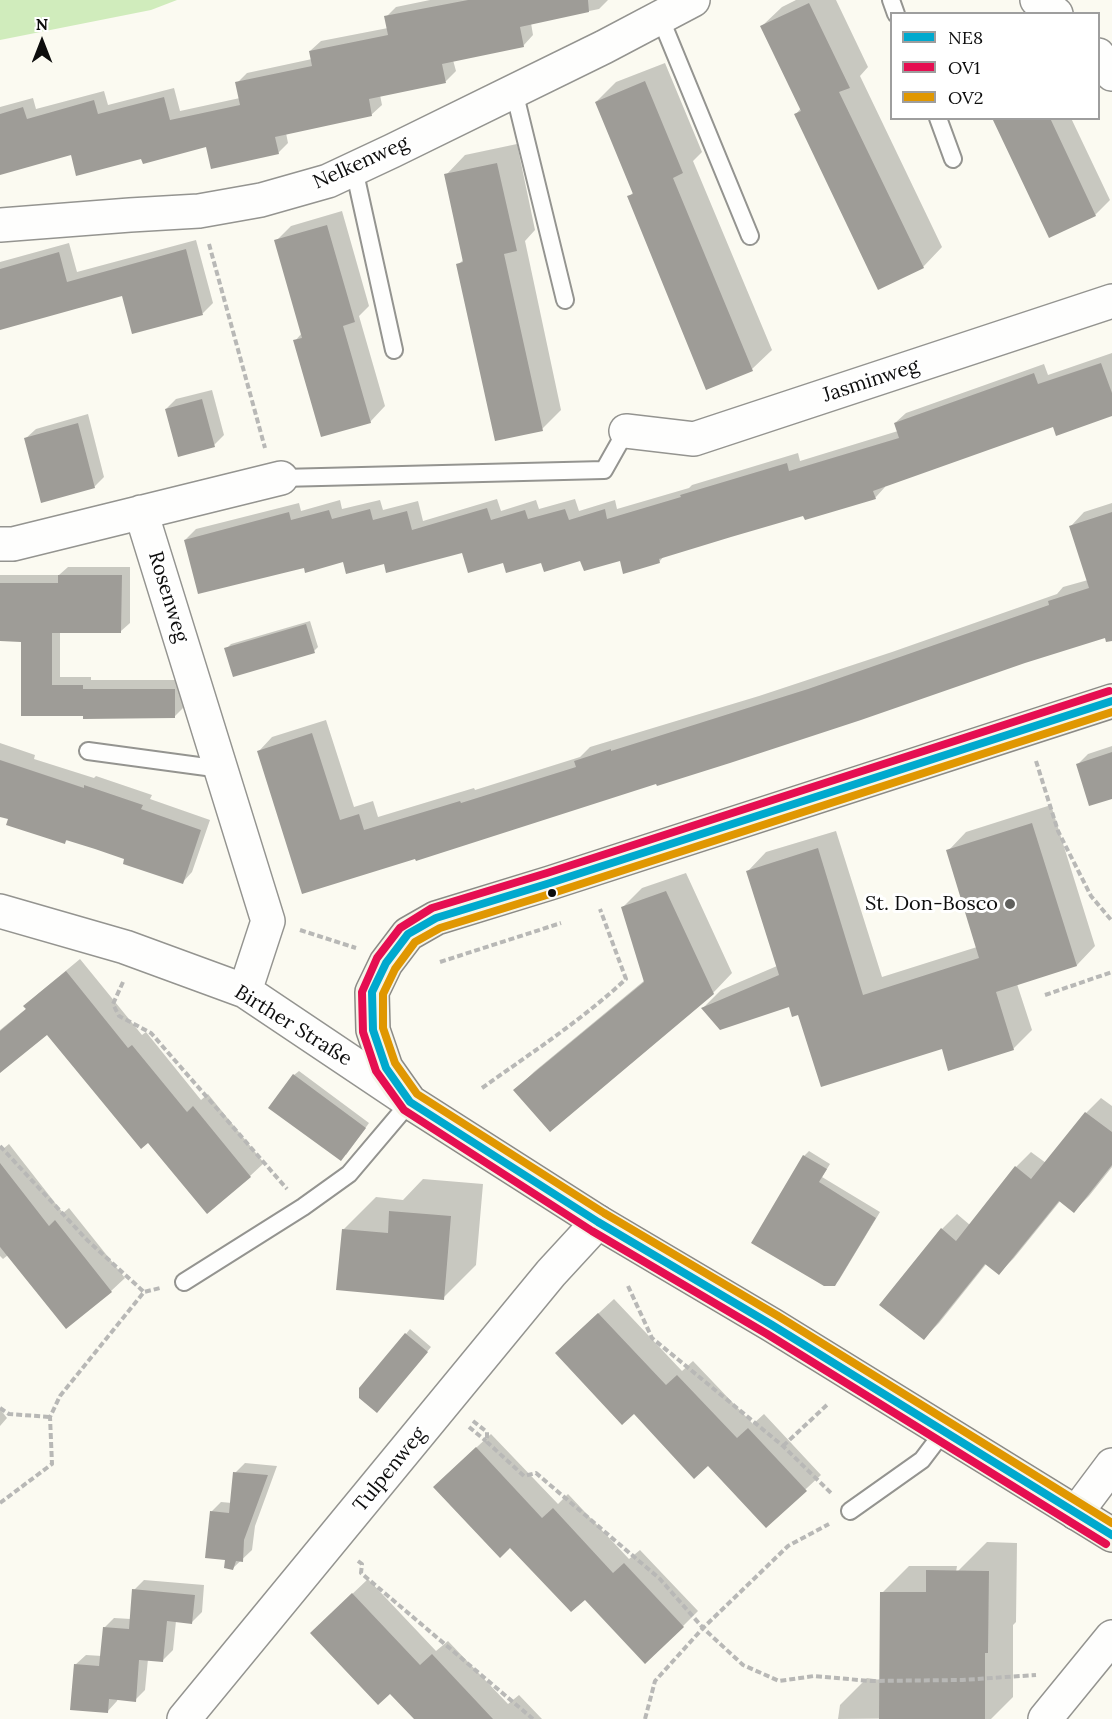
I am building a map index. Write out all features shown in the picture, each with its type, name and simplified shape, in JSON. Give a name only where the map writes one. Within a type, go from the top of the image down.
[{"type":"street","name":"Nelkenweg","points":[[0,225],[200,211],[261,201],[328,181],[604,47],[693,0]]},
{"type":"street","points":[[1036,0],[1053,12]]},
{"type":"street","points":[[1101,47],[1112,74]]},
{"type":"street","name":"Jasminweg","points":[[626,431],[694,439],[1112,301]]},
{"type":"street","points":[[0,544],[13,544],[277,478]]},
{"type":"street","name":"Rosenweg","points":[[141,512],[268,921],[245,991]]},
{"type":"street","points":[[410,1102],[386,1068],[373,1030],[372,992],[387,963],[408,934],[436,918],[1112,701]]},
{"type":"street","name":"Birther Straße","points":[[0,911],[125,947],[245,991],[410,1102],[598,1222],[772,1324],[1112,1535]]},
{"type":"street","name":"Tulpenweg","points":[[184,1719],[551,1273],[598,1222]]},
{"type":"street","points":[[1076,1513],[1112,1465]]},
{"type":"street","points":[[1045,1719],[1112,1637]]},
{"type":"lane","points":[[660,17],[750,236]]},
{"type":"lane","points":[[514,91],[565,300]]},
{"type":"lane","points":[[939,120],[953,159]]},
{"type":"lane","points":[[354,169],[394,350]]},
{"type":"lane","points":[[277,478],[604,470],[626,431]]},
{"type":"lane","points":[[88,751],[221,769]]},
{"type":"lane","points":[[184,1282],[303,1207],[349,1174],[410,1102]]},
{"type":"lane","points":[[850,1511],[922,1460],[944,1431]]},
{"type":"path","points":[[207,240],[277,478]]},
{"type":"path","points":[[1033,752],[1058,831],[1091,896],[1112,921]]},
{"type":"path","points":[[482,1088],[549,1041],[626,979],[600,909]]},
{"type":"path","points":[[440,962],[561,924]]},
{"type":"path","points":[[294,928],[359,949]]},
{"type":"path","points":[[1045,995],[1112,972]]},
{"type":"path","points":[[125,977],[113,1004],[118,1016],[151,1033],[303,1207]]},
{"type":"path","points":[[0,1146],[87,1240],[144,1292]]},
{"type":"path","points":[[0,1503],[52,1464],[50,1417],[60,1396],[144,1292],[184,1282]]},
{"type":"path","points":[[628,1286],[652,1338],[783,1446],[850,1511],[788,1546],[703,1628],[656,1681],[645,1719]]},
{"type":"path","points":[[783,1446],[828,1404]]},
{"type":"path","points":[[0,1408],[9,1414],[50,1417]]},
{"type":"path","points":[[470,1418],[487,1432],[487,1442]]},
{"type":"path","points":[[464,1424],[524,1476],[537,1473],[595,1522],[660,1579],[703,1628],[743,1665],[779,1681],[814,1676],[870,1681],[962,1680],[1038,1675]]},
{"type":"path","points":[[353,1557],[362,1564],[361,1573],[533,1719]]},
{"type":"green space","points":[[0,0],[177,0],[151,10],[0,40]]},
{"type":"building","points":[[468,0],[588,0],[589,12],[520,27],[524,47],[442,64],[446,83],[369,99],[372,116],[275,137],[279,154],[211,169],[206,147],[143,164],[141,159],[76,176],[71,155],[0,175],[0,114],[23,107],[27,119],[94,100],[98,114],[164,97],[170,120],[240,105],[235,82],[312,66],[309,51],[388,35],[384,16]]},
{"type":"building","points":[[809,3],[850,88],[839,92],[924,268],[878,290],[794,114],[801,111],[760,26]]},
{"type":"building","points":[[645,81],[683,173],[673,178],[753,371],[706,390],[627,196],[633,194],[595,102]]},
{"type":"building","points":[[993,120],[1051,120],[1096,216],[1049,238]]},
{"type":"building","points":[[497,163],[517,251],[504,254],[543,431],[495,441],[456,264],[463,262],[444,174]]},
{"type":"building","points":[[327,225],[355,322],[343,326],[371,423],[321,437],[293,340],[302,338],[274,240]]},
{"type":"building","points":[[186,249],[203,315],[132,334],[122,296],[0,330],[0,269],[59,252],[67,282]]},
{"type":"building","points":[[1101,363],[1112,393],[1112,416],[1056,436],[1053,427],[873,491],[876,499],[805,520],[803,516],[731,537],[659,559],[660,563],[623,574],[620,561],[584,571],[580,561],[544,572],[541,563],[506,573],[503,563],[468,573],[462,553],[386,573],[384,564],[346,574],[343,562],[305,573],[304,568],[198,594],[184,540],[289,512],[291,520],[329,510],[332,519],[370,509],[373,520],[407,511],[412,530],[487,508],[491,520],[525,510],[528,519],[565,509],[569,520],[605,509],[607,519],[787,463],[789,471],[899,438],[894,423],[1034,373],[1038,384]]},
{"type":"building","points":[[202,399],[215,447],[178,457],[165,409]]},
{"type":"building","points":[[78,423],[95,488],[41,503],[24,438]]},
{"type":"building","points":[[1112,512],[1112,641],[1106,642],[1105,638],[730,763],[657,786],[656,784],[416,861],[415,859],[302,894],[257,751],[312,733],[340,820],[359,814],[364,830],[460,801],[461,803],[576,767],[574,761],[808,689],[1049,605],[1048,601],[1089,588],[1069,526]]},
{"type":"building","points":[[58,575],[122,575],[121,633],[52,633],[52,685],[83,685],[83,689],[175,689],[175,718],[83,719],[83,716],[21,716],[21,642],[0,641],[0,583],[58,583]]},
{"type":"building","points":[[306,624],[315,653],[233,677],[224,648]]},
{"type":"building","points":[[1112,752],[1112,799],[1089,806],[1076,764]]},
{"type":"building","points":[[0,760],[143,805],[141,809],[201,830],[183,884],[123,864],[124,859],[95,849],[66,840],[65,844],[6,825],[8,819],[0,817]]},
{"type":"building","points":[[1032,823],[1077,966],[996,992],[1014,1050],[948,1071],[942,1049],[821,1087],[798,1015],[792,1017],[789,1007],[720,1030],[701,1008],[779,975],[746,871],[818,848],[863,995],[979,958],[946,850]]},
{"type":"building","points":[[666,891],[714,994],[550,1132],[513,1090],[644,982],[621,907]]},
{"type":"building","points":[[66,971],[128,1048],[132,1045],[187,1112],[193,1106],[251,1177],[207,1214],[148,1143],[141,1149],[47,1035],[0,1073],[0,1031],[26,1009],[23,1006]]},
{"type":"building","points":[[293,1074],[366,1128],[341,1161],[268,1108]]},
{"type":"building","points":[[1085,1112],[1112,1132],[1112,1165],[1074,1213],[1059,1201],[999,1275],[985,1264],[924,1340],[879,1305],[941,1228],[956,1241],[1015,1166],[1031,1179]]},
{"type":"building","points":[[803,1155],[827,1169],[819,1182],[876,1218],[835,1286],[824,1286],[751,1243]]},
{"type":"building","points":[[0,1163],[49,1226],[55,1220],[112,1292],[66,1329],[0,1247]]},
{"type":"building","points":[[389,1211],[451,1216],[444,1300],[336,1290],[342,1229],[388,1233]]},
{"type":"building","points":[[598,1313],[666,1385],[677,1375],[737,1438],[748,1428],[807,1491],[766,1528],[708,1466],[694,1479],[634,1414],[622,1425],[555,1353]]},
{"type":"building","points":[[405,1333],[428,1352],[377,1413],[359,1398],[359,1388]]},
{"type":"building","points":[[476,1447],[542,1518],[553,1508],[613,1573],[624,1563],[684,1627],[645,1664],[585,1600],[571,1612],[510,1548],[500,1558],[433,1487]]},
{"type":"building","points":[[233,1472],[268,1475],[244,1540],[243,1562],[236,1561],[233,1570],[224,1568],[225,1560],[205,1558],[210,1511],[229,1513]]},
{"type":"building","points":[[926,1570],[989,1571],[985,1719],[879,1719],[880,1592],[926,1592]]},
{"type":"building","points":[[132,1589],[195,1595],[192,1624],[167,1621],[163,1662],[139,1660],[136,1702],[109,1699],[108,1713],[70,1710],[74,1664],[99,1666],[103,1627],[129,1629]]},
{"type":"building","points":[[352,1593],[420,1665],[432,1654],[493,1719],[414,1719],[390,1694],[378,1705],[310,1633]]},
{"type":"transit line","name":"OV1","points":[[1106,1544],[767,1334],[592,1231],[404,1110],[376,1071],[363,1032],[362,992],[377,958],[400,928],[432,908],[1109,691]]},
{"type":"transit line","name":"NE8","points":[[1112,701],[436,918],[408,934],[386,963],[372,992],[373,1030],[386,1068],[410,1102],[598,1222],[772,1325],[1112,1535]]},
{"type":"transit line","name":"OV2","points":[[1112,712],[440,928],[415,942],[395,969],[383,994],[383,1028],[395,1063],[417,1094],[604,1213],[778,1316],[1112,1523]]},
{"type":"place","name":"St. Don-Bosco","points":[[1010,904]]}]
